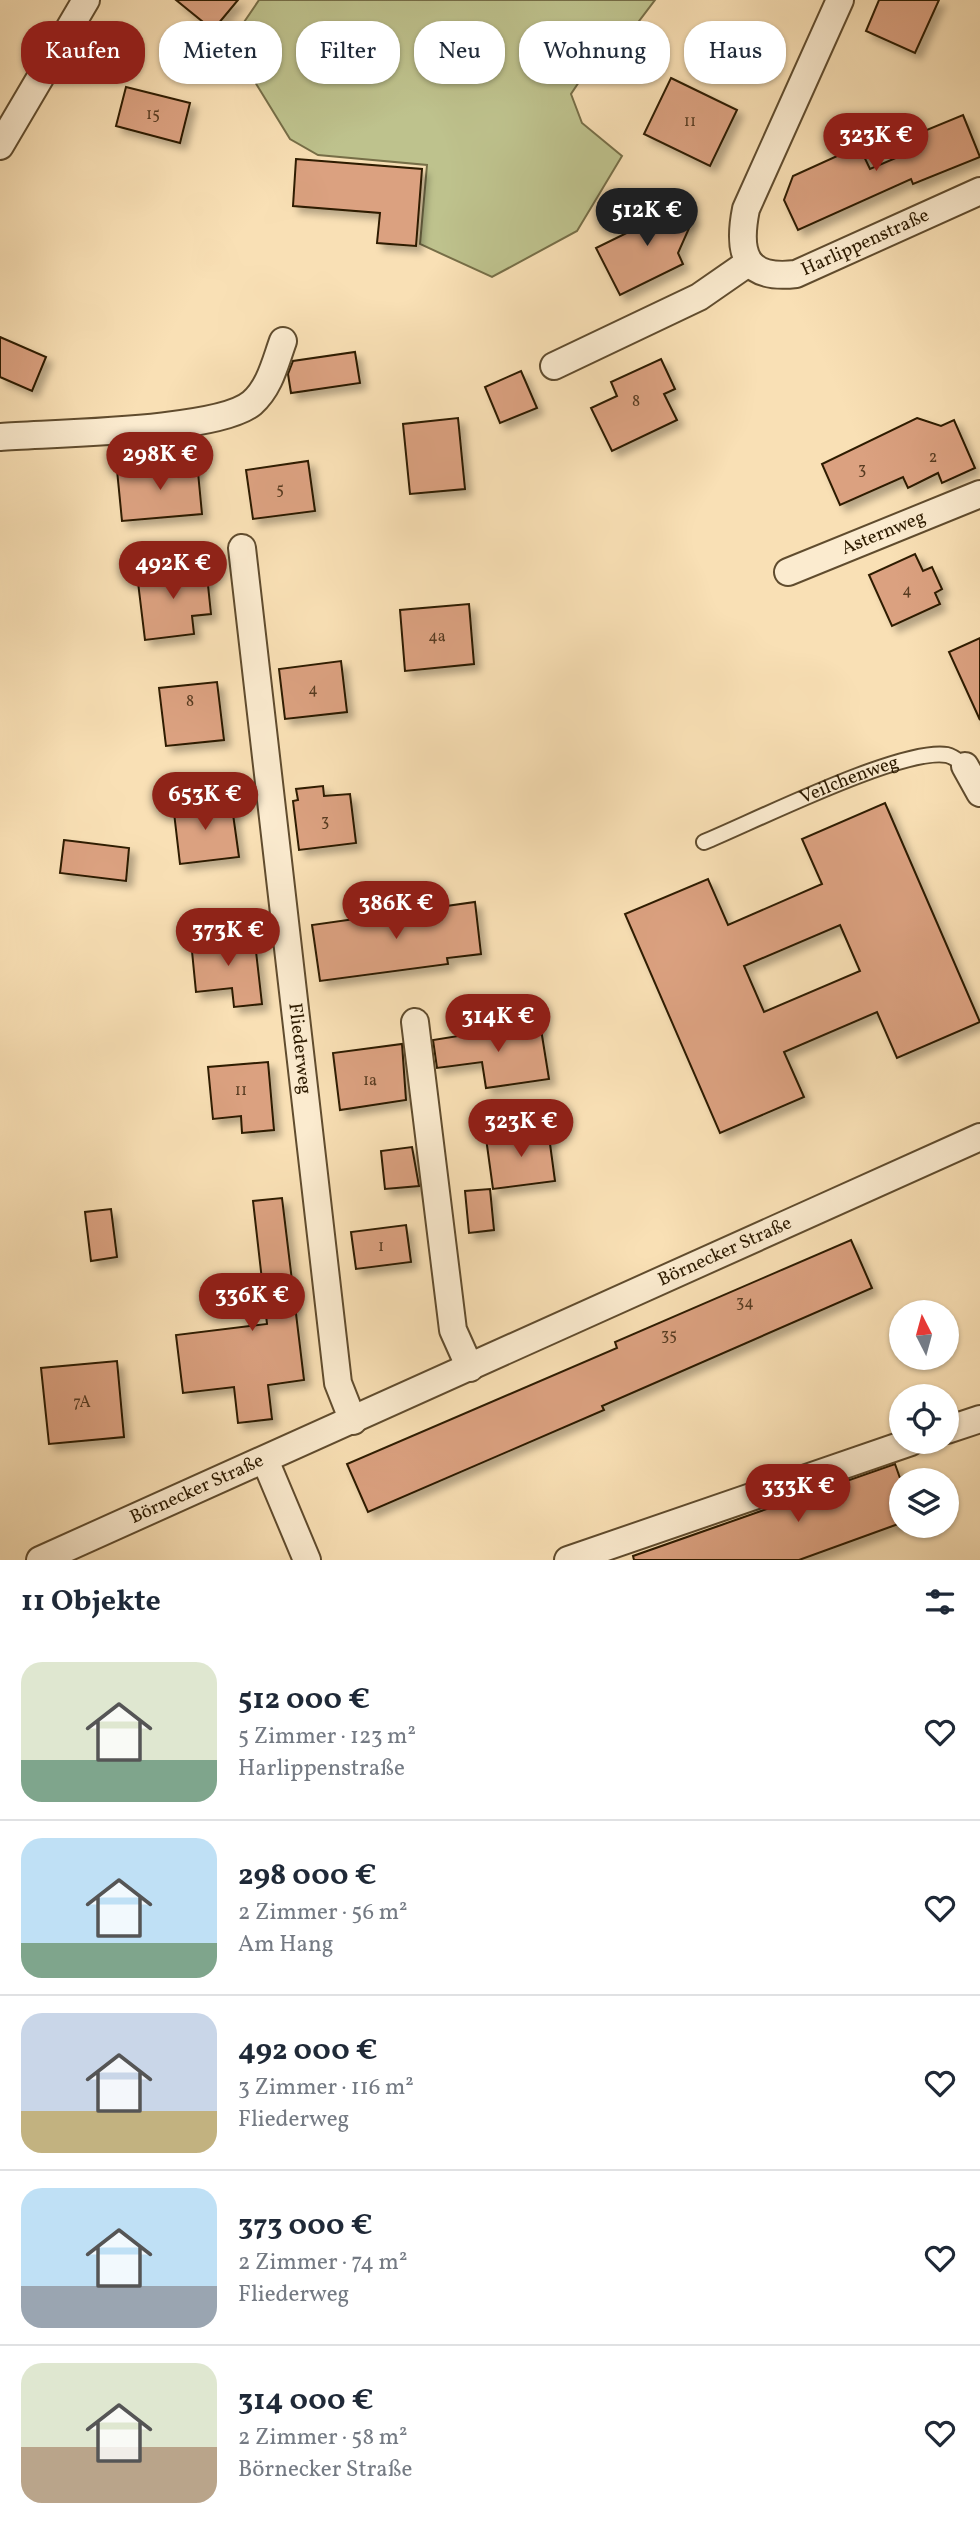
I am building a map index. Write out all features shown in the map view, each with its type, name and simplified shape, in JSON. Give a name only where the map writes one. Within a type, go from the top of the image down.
[{"type":"street","points":[[0,146],[86,0]]},
{"type":"street","points":[[554,366],[699,297],[748,263],[742,247],[746,209],[840,0]]},
{"type":"street","name":"Harlippenstraße","points":[[748,263],[758,272],[776,276],[796,274],[980,191]]},
{"type":"street","points":[[0,437],[191,424],[226,416],[250,404],[267,386],[283,341]]},
{"type":"street","name":"Asternweg","points":[[788,572],[980,494]]},
{"type":"street","name":"Fliederweg","points":[[242,548],[338,1383],[353,1421]]},
{"type":"street","name":"Veilchenweg","points":[[965,765],[980,793]]},
{"type":"street","points":[[415,1022],[453,1330],[470,1368]]},
{"type":"street","name":"Börnecker Straße","points":[[40,1560],[980,1137]]},
{"type":"street","points":[[959,1426],[980,1419]]},
{"type":"street","points":[[568,1560],[889,1450]]},
{"type":"street","points":[[265,1460],[307,1560]]},
{"type":"lane","name":"Veilchenweg","points":[[704,842],[888,764],[926,755],[949,754],[965,765]]},
{"type":"green space","points":[[259,0],[655,0],[639,21],[519,21],[519,84],[578,84],[571,94],[582,123],[622,156],[577,231],[492,277],[420,244],[427,165],[318,155],[290,139],[256,84],[282,84],[282,21],[245,21]]},
{"type":"building","points":[[176,0],[238,0],[220,21],[202,21]]},
{"type":"building","points":[[879,0],[939,0],[915,53],[866,31]]},
{"type":"building","points":[[671,78],[737,110],[710,166],[644,134]]},
{"type":"building","points":[[126,87],[190,103],[180,143],[116,126]]},
{"type":"building","points":[[963,115],[980,157],[913,184],[911,179],[798,230],[784,200],[793,176],[859,146],[870,169],[917,149],[912,136]]},
{"type":"building","points":[[296,159],[422,169],[416,246],[377,243],[380,213],[293,206]]},
{"type":"building","points":[[655,199],[694,217],[678,253],[683,264],[620,295],[596,248],[643,225]]},
{"type":"building","points":[[0,337],[46,357],[32,391],[0,377]]},
{"type":"building","points":[[355,352],[360,383],[291,393],[288,374],[293,361]]},
{"type":"building","points":[[661,359],[675,389],[664,394],[677,420],[612,451],[591,408],[617,396],[611,382]]},
{"type":"building","points":[[521,371],[537,408],[500,423],[485,387]]},
{"type":"building","points":[[458,418],[465,489],[410,494],[403,424]]},
{"type":"building","points":[[917,418],[941,426],[954,420],[975,468],[942,483],[938,473],[908,488],[903,477],[840,505],[822,464]]},
{"type":"building","points":[[308,461],[315,511],[253,519],[246,470]]},
{"type":"building","points":[[197,462],[202,514],[122,521],[117,470]]},
{"type":"building","points":[[915,554],[923,571],[932,567],[942,589],[935,593],[940,604],[892,626],[869,575]]},
{"type":"building","points":[[206,566],[211,614],[192,616],[194,634],[145,640],[137,574]]},
{"type":"building","points":[[469,604],[474,664],[405,671],[400,610]]},
{"type":"building","points":[[980,638],[980,720],[949,652]]},
{"type":"building","points":[[341,661],[347,712],[285,719],[279,669]]},
{"type":"building","points":[[217,682],[224,740],[166,746],[159,688]]},
{"type":"building","points":[[323,786],[324,796],[350,794],[356,843],[299,850],[293,801],[298,800],[296,789]]},
{"type":"building","points":[[213,800],[214,810],[232,807],[239,857],[180,864],[173,804]]},
{"type":"building","points":[[885,803],[980,1022],[897,1058],[877,1012],[784,1052],[804,1097],[720,1133],[625,914],[708,879],[728,925],[822,884],[802,839]],"holes":[[[840,925],[860,971],[764,1012],[744,966]]]},
{"type":"building","points":[[64,840],[129,848],[126,881],[60,873]]},
{"type":"building","points":[[475,902],[481,954],[447,958],[448,964],[320,981],[312,925]]},
{"type":"building","points":[[254,934],[262,1004],[234,1007],[232,988],[196,992],[191,941]]},
{"type":"building","points":[[540,1023],[549,1079],[486,1088],[482,1062],[437,1068],[433,1040]]},
{"type":"building","points":[[402,1044],[406,1100],[340,1110],[333,1053]]},
{"type":"building","points":[[268,1062],[274,1130],[242,1133],[241,1116],[213,1119],[208,1067]]},
{"type":"building","points":[[548,1129],[555,1181],[493,1189],[486,1138]]},
{"type":"building","points":[[412,1147],[419,1186],[385,1189],[381,1151]]},
{"type":"building","points":[[490,1189],[494,1230],[469,1233],[465,1191]]},
{"type":"building","points":[[282,1198],[304,1380],[268,1385],[272,1419],[238,1423],[234,1387],[183,1393],[176,1335],[267,1324],[253,1201]]},
{"type":"building","points":[[111,1209],[117,1257],[91,1261],[85,1212]]},
{"type":"building","points":[[406,1225],[411,1262],[356,1269],[351,1232]]},
{"type":"building","points":[[851,1240],[872,1288],[602,1406],[604,1410],[368,1512],[347,1464],[617,1348],[615,1342]]},
{"type":"building","points":[[117,1361],[124,1437],[49,1444],[41,1368]]},
{"type":"building","points":[[895,1464],[896,1468],[889,1468],[889,1527],[799,1560],[634,1560],[633,1556]]}]
